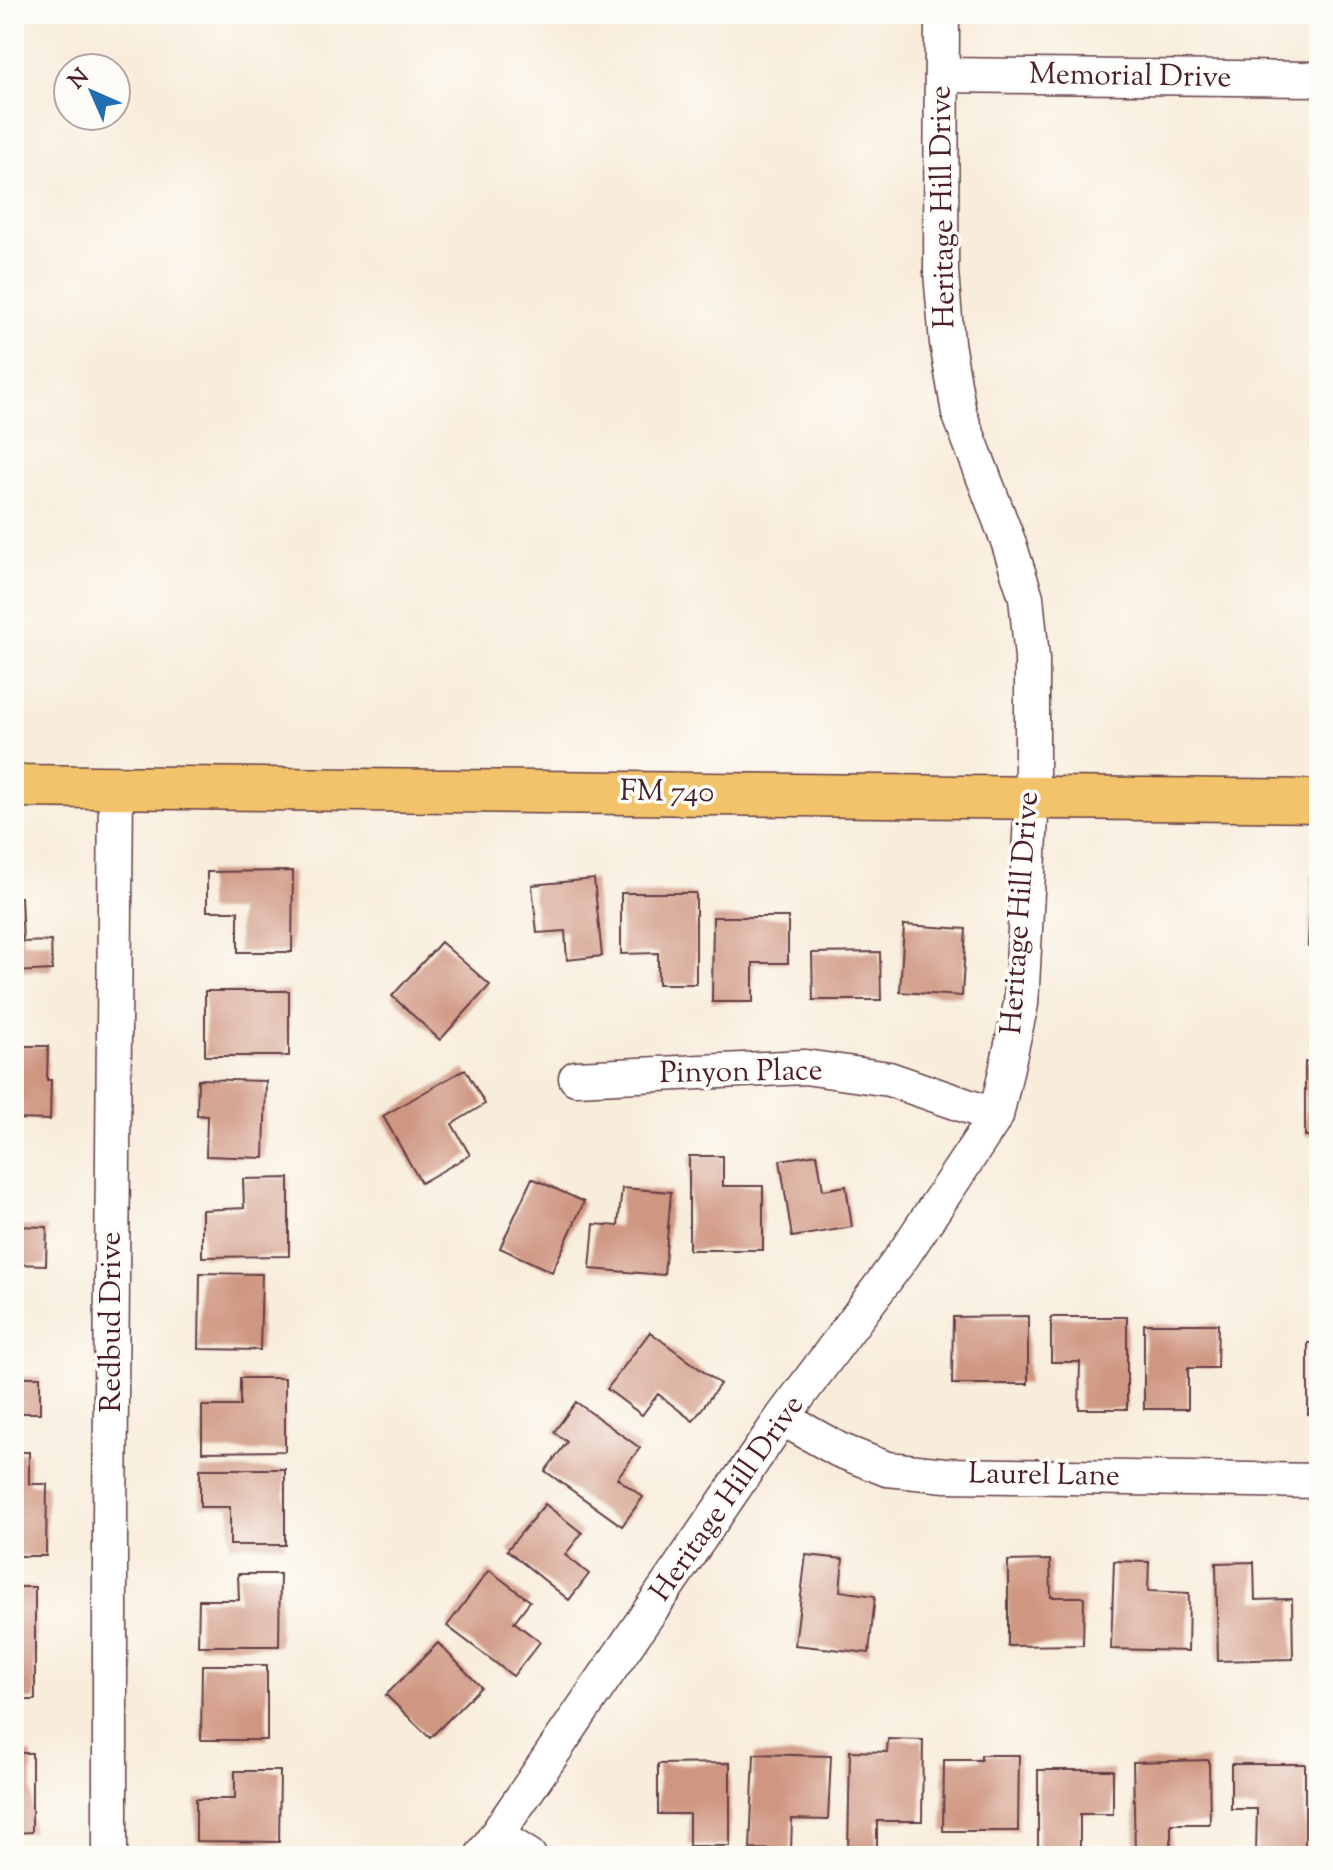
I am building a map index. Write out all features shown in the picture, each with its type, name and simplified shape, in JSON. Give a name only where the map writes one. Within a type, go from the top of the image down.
[{"type":"main road","name":"FM 740","points":[[14,786],[1319,801]]},
{"type":"street","name":"Heritage Hill Drive","points":[[490,1846],[782,1418],[902,1257],[996,1116],[1021,1004],[1032,798],[1032,658],[1026,597],[959,413],[947,343],[941,272],[942,14]]},
{"type":"street","name":"Memorial Drive","points":[[942,75],[1319,79]]},
{"type":"street","name":"Redbud Drive","points":[[110,1856],[116,787]]},
{"type":"street","name":"Pinyon Place","points":[[576,1078],[805,1067],[889,1079],[996,1116]]},
{"type":"street","name":"Laurel Lane","points":[[782,1418],[839,1450],[887,1469],[946,1475],[1319,1481]]},
{"type":"street","points":[[490,1846],[529,1856]]},
{"type":"building","points":[[293,871],[292,952],[238,952],[238,911],[207,911],[207,872]]},
{"type":"building","points":[[1312,874],[1319,874],[1319,946],[1308,946]]},
{"type":"building","points":[[594,879],[602,956],[567,960],[565,931],[537,933],[532,885]]},
{"type":"building","points":[[621,893],[696,893],[696,984],[658,984],[658,953],[621,954]]},
{"type":"building","points":[[14,897],[21,897],[23,942],[51,941],[52,970],[14,972]]},
{"type":"building","points":[[713,917],[788,917],[788,963],[753,963],[753,1002],[712,1002]]},
{"type":"building","points":[[904,925],[966,929],[962,996],[900,992]]},
{"type":"building","points":[[441,942],[490,985],[440,1040],[392,996]]},
{"type":"building","points":[[880,952],[881,1000],[813,1000],[812,953]]},
{"type":"building","points":[[205,991],[289,991],[289,1056],[205,1056]]},
{"type":"building","points":[[14,1046],[48,1046],[50,1120],[14,1119]]},
{"type":"building","points":[[1305,1062],[1319,1062],[1319,1136],[1305,1136]]},
{"type":"building","points":[[465,1069],[485,1104],[452,1124],[470,1155],[421,1183],[383,1116]]},
{"type":"building","points":[[198,1079],[266,1081],[264,1158],[206,1156],[207,1116],[197,1115]]},
{"type":"building","points":[[817,1154],[823,1190],[846,1186],[852,1227],[792,1237],[780,1160]]},
{"type":"building","points":[[689,1156],[723,1156],[723,1186],[763,1186],[763,1250],[689,1250]]},
{"type":"building","points":[[1316,1159],[1319,1159],[1319,1226],[1314,1226]]},
{"type":"building","points":[[289,1178],[289,1256],[202,1257],[202,1210],[244,1208],[243,1179]]},
{"type":"building","points":[[532,1178],[584,1202],[552,1272],[500,1248]]},
{"type":"building","points":[[622,1188],[671,1192],[664,1275],[590,1269],[594,1224],[618,1226]]},
{"type":"building","points":[[14,1226],[47,1227],[46,1265],[14,1264]]},
{"type":"building","points":[[200,1273],[262,1274],[260,1350],[199,1349]]},
{"type":"building","points":[[1028,1316],[1028,1384],[952,1384],[953,1317]]},
{"type":"building","points":[[1051,1317],[1127,1317],[1127,1409],[1079,1409],[1080,1362],[1051,1362]]},
{"type":"building","points":[[1144,1324],[1218,1324],[1217,1368],[1188,1368],[1188,1409],[1144,1409]]},
{"type":"building","points":[[650,1332],[720,1384],[693,1421],[658,1394],[642,1415],[607,1389]]},
{"type":"building","points":[[1308,1343],[1319,1343],[1319,1414],[1308,1414]]},
{"type":"building","points":[[14,1377],[40,1377],[40,1413],[14,1413]]},
{"type":"building","points":[[240,1378],[285,1378],[285,1451],[202,1452],[202,1406],[240,1406]]},
{"type":"building","points":[[576,1402],[640,1448],[617,1478],[643,1497],[622,1526],[545,1471],[567,1442],[554,1432]]},
{"type":"building","points":[[14,1452],[29,1452],[29,1484],[47,1484],[46,1556],[14,1556]]},
{"type":"building","points":[[200,1469],[285,1469],[285,1545],[230,1545],[230,1507],[200,1507]]},
{"type":"building","points":[[545,1504],[582,1533],[565,1555],[589,1574],[569,1600],[507,1550]]},
{"type":"building","points":[[806,1555],[843,1559],[840,1591],[875,1596],[869,1653],[795,1645]]},
{"type":"building","points":[[1050,1560],[1051,1597],[1084,1597],[1083,1645],[1008,1646],[1008,1561]]},
{"type":"building","points":[[1114,1561],[1149,1562],[1148,1591],[1189,1593],[1188,1651],[1111,1649]]},
{"type":"building","points":[[1254,1562],[1255,1600],[1292,1599],[1293,1659],[1218,1661],[1216,1563]]},
{"type":"building","points":[[489,1570],[530,1601],[514,1622],[540,1642],[513,1676],[447,1626]]},
{"type":"building","points":[[238,1574],[280,1574],[279,1646],[198,1646],[199,1600],[239,1600]]},
{"type":"building","points":[[14,1587],[35,1587],[35,1700],[14,1700]]},
{"type":"building","points":[[438,1643],[481,1687],[430,1738],[386,1695]]},
{"type":"building","points":[[202,1665],[267,1665],[267,1740],[201,1740]]},
{"type":"building","points":[[888,1739],[923,1740],[922,1821],[877,1821],[877,1851],[848,1851],[850,1751],[887,1752]]},
{"type":"building","points":[[14,1753],[32,1753],[32,1832],[14,1833]]},
{"type":"building","points":[[754,1754],[831,1756],[828,1820],[792,1819],[791,1850],[750,1849]]},
{"type":"building","points":[[981,1755],[1019,1755],[1018,1831],[943,1831],[944,1760],[981,1760]]},
{"type":"building","points":[[1209,1760],[1210,1824],[1171,1824],[1171,1853],[1135,1854],[1133,1762]]},
{"type":"building","points":[[730,1763],[730,1846],[689,1846],[689,1814],[658,1814],[658,1764]]},
{"type":"building","points":[[1231,1764],[1305,1764],[1305,1853],[1256,1853],[1257,1809],[1231,1809]]},
{"type":"building","points":[[1038,1770],[1113,1770],[1113,1814],[1080,1814],[1080,1854],[1038,1854]]},
{"type":"building","points":[[235,1771],[280,1771],[279,1842],[196,1841],[196,1799],[235,1799]]}]
